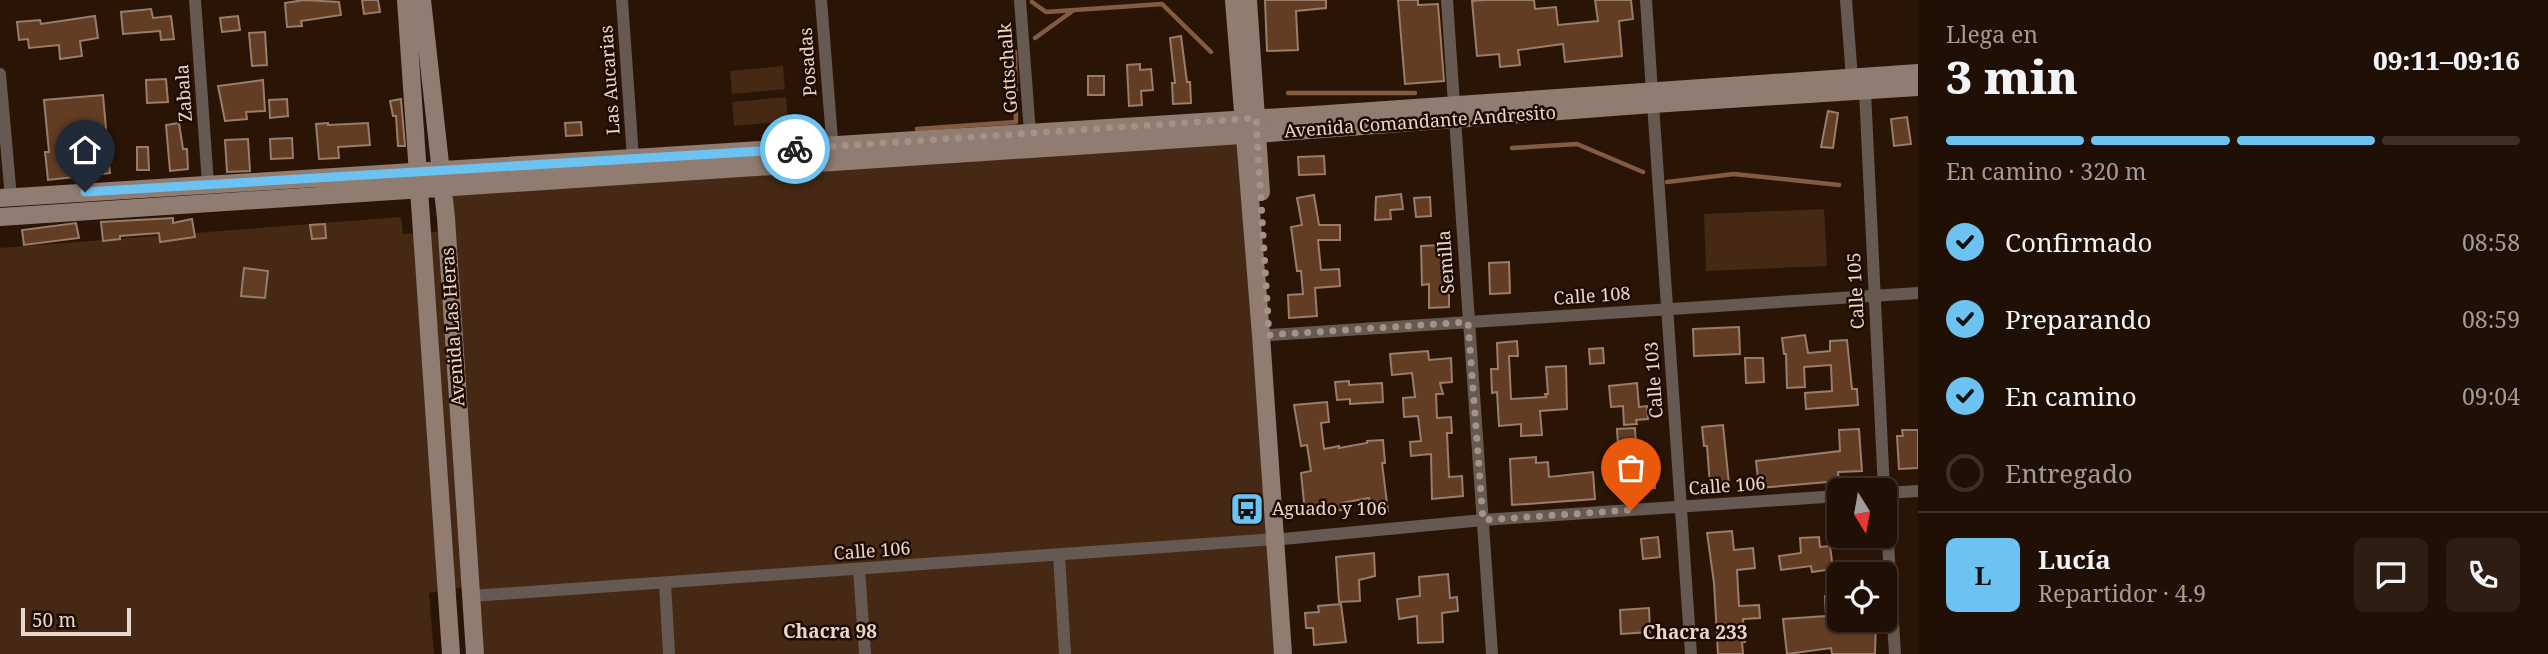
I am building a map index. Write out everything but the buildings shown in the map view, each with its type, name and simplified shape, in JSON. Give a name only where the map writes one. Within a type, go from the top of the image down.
[{"type":"main road","name":"Avenida Las Heras","points":[[406,0],[451,654]]},
{"type":"main road","name":"Avenida Las Heras","points":[[422,0],[446,218],[475,654]]},
{"type":"main road","points":[[1234,0],[1250,127],[1269,335],[1283,654]]},
{"type":"main road","points":[[1248,0],[1250,127],[1279,539],[1291,654]]},
{"type":"main road","name":"Avenida Comandante Andresito","points":[[6,198],[208,184],[441,179],[833,155],[1858,84],[1918,73]]},
{"type":"main road","name":"Avenida Comandante Andresito","points":[[1858,84],[1918,88]]},
{"type":"main road","name":"Avenida Comandante Andresito","points":[[441,179],[633,158],[833,155],[1030,133],[1250,127]]},
{"type":"main road","name":"Avenida Comandante Andresito","points":[[0,217],[420,180]]},
{"type":"street","name":"Zabala","points":[[195,0],[208,184]]},
{"type":"street","name":"Las Aucarias","points":[[622,0],[633,158]]},
{"type":"street","name":"Posadas","points":[[821,0],[833,155]]},
{"type":"street","name":"Gottschalk","points":[[1020,0],[1030,133]]},
{"type":"street","name":"Semilla","points":[[1447,0],[1492,654]]},
{"type":"street","name":"Calle 103","points":[[1646,0],[1691,654]]},
{"type":"street","name":"Calle 105","points":[[1846,0],[1858,84],[1884,478]]},
{"type":"street","points":[[0,74],[6,198]]},
{"type":"street","name":"Calle 108","points":[[1269,335],[1918,293]]},
{"type":"street","points":[[1897,492],[1918,491]]},
{"type":"street","name":"Calle 106","points":[[472,596],[1827,497]]},
{"type":"street","name":"Calle 105","points":[[1888,548],[1895,654]]},
{"type":"street","points":[[1059,555],[1065,654]]},
{"type":"street","points":[[859,569],[865,654]]},
{"type":"street","points":[[665,583],[669,654]]},
{"type":"shaded area","points":[[783,66],[785,89],[732,94],[730,71]]},
{"type":"shaded area","points":[[786,97],[788,121],[734,126],[732,102]]},
{"type":"shaded area","points":[[1244,141],[1279,654],[475,654],[470,586],[429,593],[434,654],[0,654],[0,248],[401,217],[403,234],[445,231],[443,193]]},
{"type":"shaded area","points":[[1824,209],[1827,266],[1706,271],[1704,214]]},
{"type":"waterway","points":[[1032,2],[1046,12],[1162,4],[1211,52]]},
{"type":"waterway","points":[[1035,38],[1074,10]]},
{"type":"waterway","points":[[917,129],[1016,122],[1015,52]]},
{"type":"waterway","points":[[1288,93],[1415,93]]},
{"type":"waterway","points":[[1512,148],[1577,144],[1643,172]]},
{"type":"waterway","points":[[1667,182],[1734,174],[1839,185]]},
{"type":"way so far","points":[[795,149],[1256,118],[1269,335],[1468,322],[1483,520],[1631,510]]},
{"type":"place","name":"Aguado y 106","points":[[1247,509]]},
{"type":"district","name":"Chacra 98","points":[[830,631]]},
{"type":"district","name":"Chacra 233","points":[[1695,632]]},
{"type":"route","points":[[85,192],[795,149]]}]
